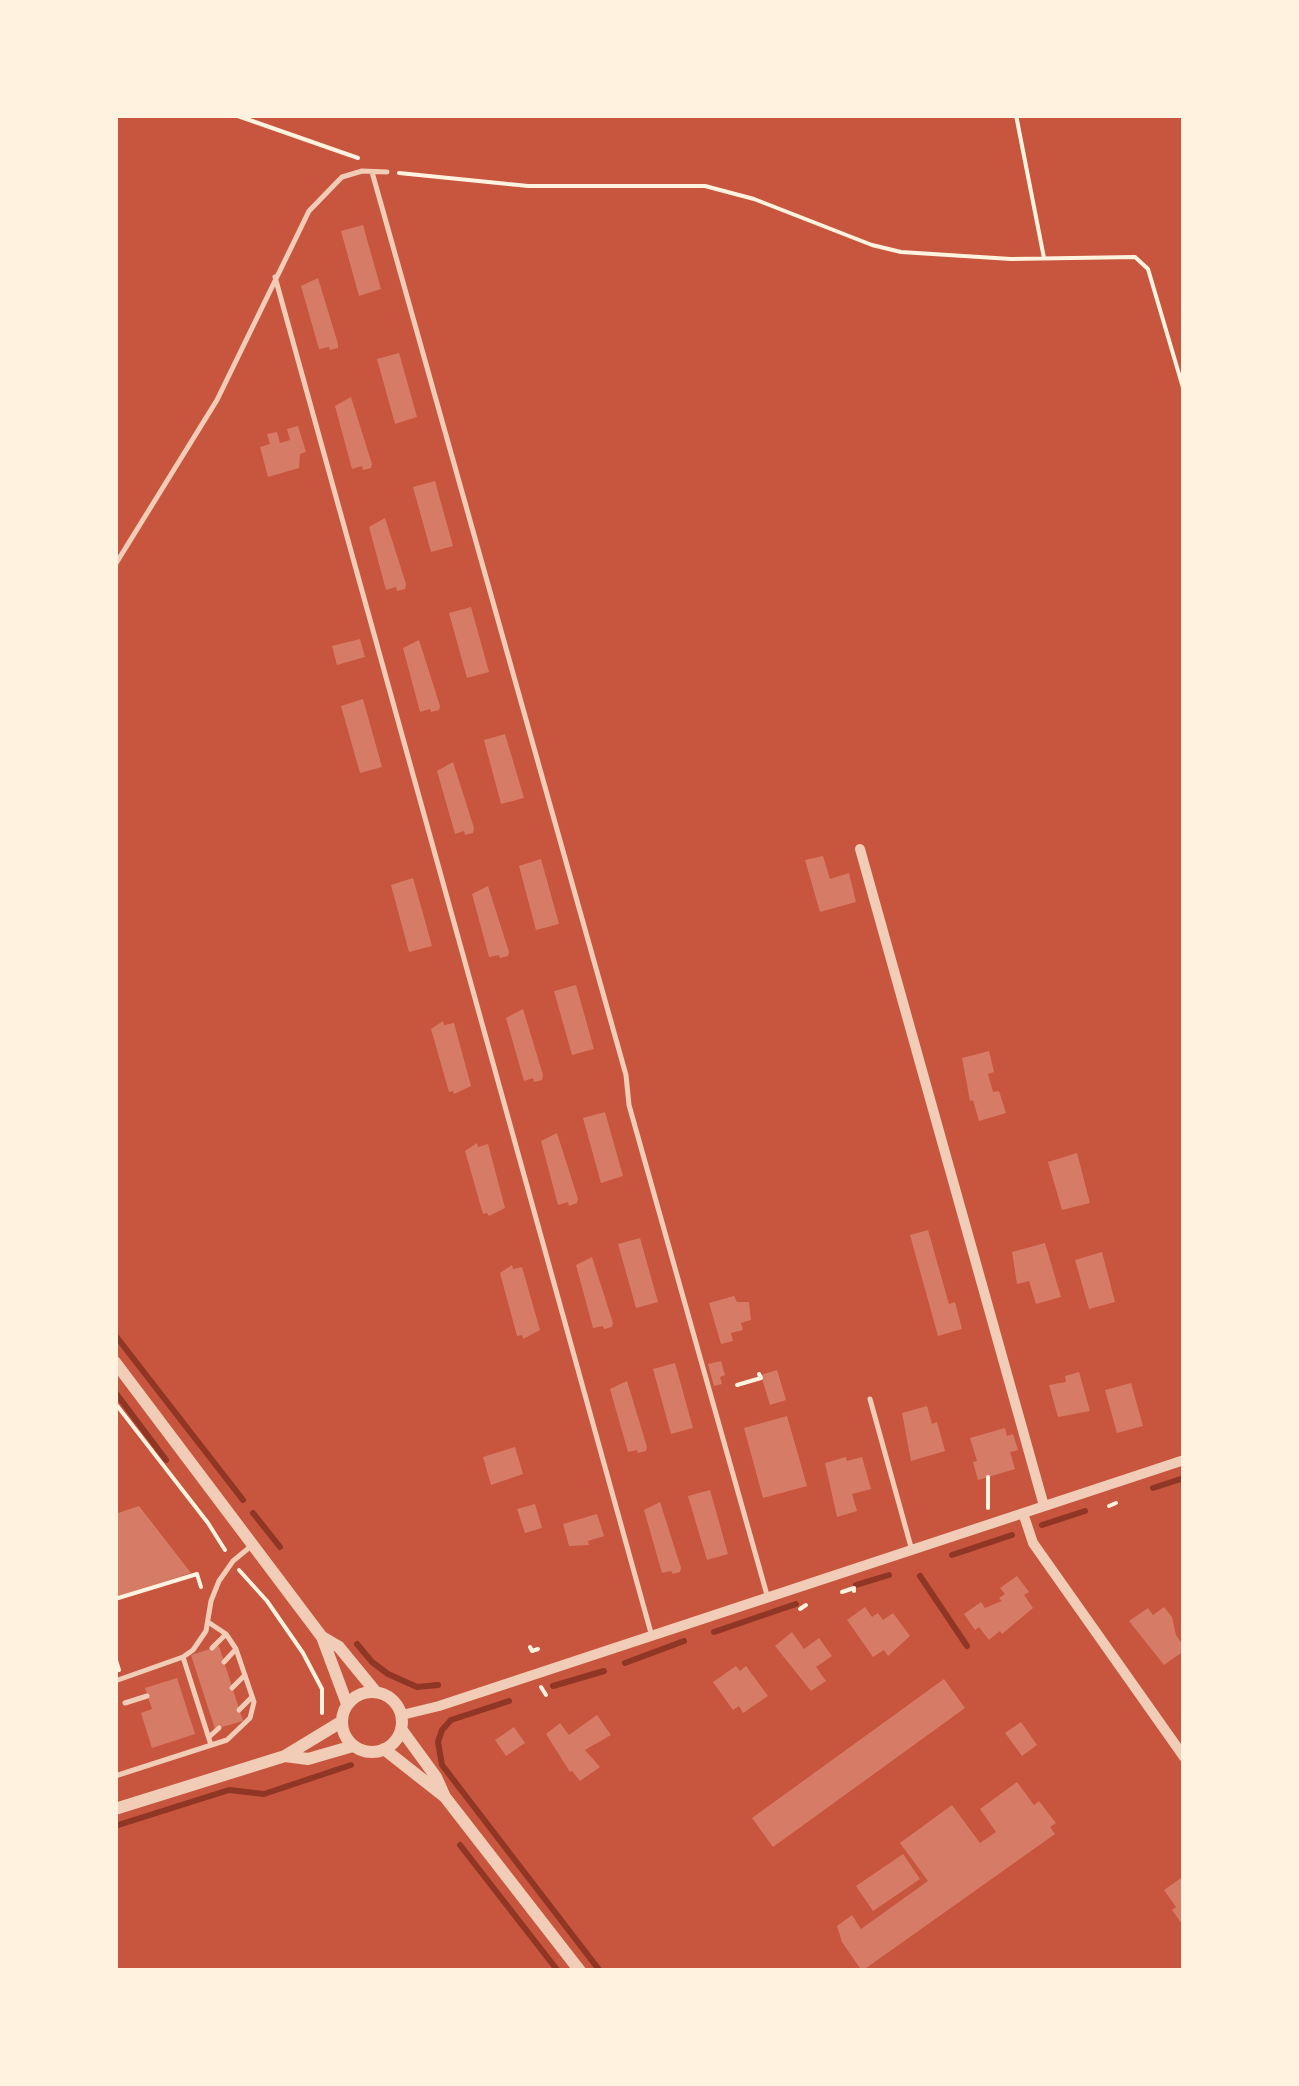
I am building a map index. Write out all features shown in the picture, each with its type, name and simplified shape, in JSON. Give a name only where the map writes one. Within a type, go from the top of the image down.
[{"type":"street","points":[[860,849],[1044,1506]]},
{"type":"street","points":[[115,1362],[322,1637],[347,1704]]},
{"type":"street","points":[[341,1722],[353,1746],[366,1752],[384,1750],[396,1740],[402,1722],[433,1708],[1184,1460]]},
{"type":"street","points":[[1024,1514],[1033,1543],[1184,1757]]},
{"type":"street","points":[[322,1637],[339,1647],[375,1691],[392,1698],[446,1797],[580,1971]]},
{"type":"street","points":[[115,1809],[285,1756],[341,1722],[347,1704],[359,1694],[375,1691]]},
{"type":"street","points":[[285,1756],[308,1759],[353,1746]]},
{"type":"street","points":[[384,1750],[446,1797]]},
{"type":"lane","points":[[372,172],[621,1056],[629,1105],[768,1598]]},
{"type":"lane","points":[[115,565],[217,400],[309,211],[349,174],[387,172]]},
{"type":"lane","points":[[275,278],[652,1636]]},
{"type":"lane","points":[[870,1399],[912,1550]]},
{"type":"lane","points":[[115,1682],[183,1658],[202,1641],[214,1592],[232,1561],[254,1544]]},
{"type":"lane","points":[[115,1776],[210,1741],[227,1740],[241,1730],[254,1712],[236,1649],[226,1634],[208,1622]]},
{"type":"lane","points":[[212,1648],[226,1634]]},
{"type":"lane","points":[[224,1662],[236,1649]]},
{"type":"lane","points":[[183,1658],[210,1741]]},
{"type":"lane","points":[[180,1686],[195,1668]]},
{"type":"lane","points":[[232,1688],[244,1675]]},
{"type":"lane","points":[[195,1695],[202,1688]]},
{"type":"lane","points":[[125,1703],[147,1696]]},
{"type":"lane","points":[[239,1710],[252,1697]]},
{"type":"lane","points":[[202,1718],[209,1712]]},
{"type":"lane","points":[[210,1741],[219,1728]]},
{"type":"path","points":[[235,115],[373,162],[387,172],[528,186],[704,186],[769,204],[872,245],[900,252],[1011,260],[1135,257],[1153,284],[1184,391]]},
{"type":"path","points":[[1016,115],[1044,258]]},
{"type":"path","points":[[737,1385],[760,1378],[760,1374]]},
{"type":"path","points":[[115,1403],[220,1544]]},
{"type":"path","points":[[988,1477],[986,1501],[990,1512]]},
{"type":"path","points":[[1109,1506],[1116,1502]]},
{"type":"path","points":[[115,1600],[197,1574],[202,1590],[214,1592]]},
{"type":"path","points":[[245,1578],[285,1624],[322,1688],[323,1710],[317,1722]]},
{"type":"path","points":[[842,1592],[854,1591]]},
{"type":"path","points":[[530,1647],[532,1651],[538,1649]]},
{"type":"building","points":[[363,225],[381,289],[359,296],[341,231]]},
{"type":"building","points":[[318,278],[338,344],[338,348],[330,350],[319,349],[301,286]]},
{"type":"building","points":[[399,353],[417,417],[395,424],[377,359]]},
{"type":"building","points":[[351,397],[372,464],[363,470],[362,466],[352,469],[335,406]]},
{"type":"building","points":[[298,426],[306,452],[300,454],[299,468],[268,477],[260,447],[270,444],[267,434],[277,432],[280,443],[290,440],[287,429]]},
{"type":"building","points":[[435,481],[453,546],[431,552],[413,487]]},
{"type":"building","points":[[385,518],[406,584],[405,589],[397,591],[396,587],[386,590],[369,527]]},
{"type":"building","points":[[471,607],[489,672],[467,678],[449,613]]},
{"type":"building","points":[[360,639],[365,657],[337,665],[332,646]]},
{"type":"building","points":[[419,640],[440,706],[431,712],[420,712],[403,648]]},
{"type":"building","points":[[363,699],[382,767],[360,773],[341,706]]},
{"type":"building","points":[[505,734],[524,798],[501,804],[484,740]]},
{"type":"building","points":[[453,762],[474,828],[473,833],[465,835],[464,831],[455,834],[437,771]]},
{"type":"building","points":[[823,856],[830,879],[849,873],[856,902],[820,912],[805,860]]},
{"type":"building","points":[[541,859],[559,924],[536,930],[519,866]]},
{"type":"building","points":[[413,878],[432,946],[409,952],[391,885]]},
{"type":"building","points":[[488,886],[509,952],[500,958],[489,957],[472,894]]},
{"type":"building","points":[[576,985],[594,1049],[572,1055],[554,991]]},
{"type":"building","points":[[523,1009],[543,1075],[542,1080],[534,1082],[533,1078],[524,1081],[506,1018]]},
{"type":"building","points":[[443,1021],[444,1025],[454,1023],[471,1086],[454,1094],[449,1092],[431,1029]]},
{"type":"building","points":[[989,1051],[994,1072],[988,1074],[993,1092],[999,1091],[1006,1113],[979,1121],[973,1100],[970,1101],[962,1058]]},
{"type":"building","points":[[605,1112],[623,1176],[601,1183],[583,1118]]},
{"type":"building","points":[[557,1133],[578,1199],[569,1206],[568,1202],[558,1205],[541,1141]]},
{"type":"building","points":[[477,1143],[478,1147],[488,1144],[505,1208],[489,1216],[483,1214],[465,1151]]},
{"type":"building","points":[[1077,1153],[1090,1203],[1062,1210],[1048,1162]]},
{"type":"building","points":[[928,1230],[949,1304],[955,1302],[962,1329],[938,1336],[910,1235]]},
{"type":"building","points":[[640,1238],[658,1302],[636,1308],[618,1244]]},
{"type":"building","points":[[1045,1243],[1061,1297],[1036,1304],[1029,1281],[1017,1284],[1012,1252]]},
{"type":"building","points":[[1102,1252],[1115,1302],[1089,1309],[1075,1260]]},
{"type":"building","points":[[592,1257],[613,1323],[604,1329],[593,1328],[576,1265]]},
{"type":"building","points":[[512,1265],[513,1269],[522,1267],[540,1330],[523,1339],[522,1335],[517,1336],[500,1273]]},
{"type":"building","points":[[734,1296],[737,1302],[749,1302],[751,1320],[741,1323],[743,1330],[731,1333],[733,1341],[721,1344],[709,1303]]},
{"type":"building","points":[[721,1361],[725,1375],[720,1377],[722,1384],[714,1386],[708,1364]]},
{"type":"building","points":[[675,1363],[693,1428],[671,1434],[653,1369]]},
{"type":"building","points":[[777,1370],[786,1400],[770,1405],[761,1375]]},
{"type":"building","points":[[1079,1372],[1090,1411],[1058,1417],[1049,1385],[1066,1382],[1065,1376]]},
{"type":"building","points":[[627,1381],[647,1447],[638,1453],[628,1452],[610,1389]]},
{"type":"building","points":[[1131,1383],[1143,1426],[1117,1433],[1105,1390]]},
{"type":"building","points":[[927,1406],[932,1424],[937,1422],[945,1451],[911,1461],[902,1413]]},
{"type":"building","points":[[787,1416],[807,1486],[763,1498],[744,1428]]},
{"type":"building","points":[[1005,1428],[1007,1436],[1013,1434],[1018,1450],[1010,1452],[1015,1469],[978,1480],[970,1438]]},
{"type":"building","points":[[515,1447],[523,1474],[491,1485],[483,1457]]},
{"type":"building","points":[[846,1457],[847,1461],[862,1457],[871,1489],[852,1494],[857,1511],[837,1517],[825,1463]]},
{"type":"building","points":[[710,1490],[728,1554],[707,1560],[688,1496]]},
{"type":"building","points":[[660,1502],[681,1568],[673,1574],[662,1573],[644,1510]]},
{"type":"building","points":[[535,1504],[542,1528],[525,1533],[517,1509]]},
{"type":"building","points":[[139,1506],[191,1573],[115,1597],[115,1514]]},
{"type":"building","points":[[597,1514],[604,1536],[588,1541],[589,1545],[569,1546],[563,1524]]},
{"type":"building","points":[[1017,1576],[1029,1592],[1024,1595],[1033,1608],[989,1640],[979,1627],[975,1630],[964,1614],[981,1602],[985,1608],[1002,1601],[999,1598],[1005,1594],[1000,1588]]},
{"type":"building","points":[[865,1607],[872,1617],[878,1613],[883,1620],[893,1613],[910,1636],[888,1656],[884,1650],[873,1657],[847,1620]]},
{"type":"building","points":[[1164,1607],[1172,1617],[1184,1651],[1164,1665],[1129,1621],[1148,1608],[1153,1615]]},
{"type":"building","points":[[792,1632],[804,1649],[819,1638],[832,1656],[816,1667],[826,1681],[811,1691],[775,1646]]},
{"type":"building","points":[[219,1646],[243,1721],[215,1729],[191,1655]]},
{"type":"building","points":[[736,1666],[740,1671],[746,1666],[768,1696],[743,1713],[739,1706],[733,1710],[713,1682]]},
{"type":"building","points":[[177,1678],[195,1734],[152,1748],[141,1713],[152,1709],[145,1688]]},
{"type":"building","points":[[944,1679],[965,1708],[773,1847],[752,1818]]},
{"type":"building","points":[[597,1715],[611,1735],[585,1750],[600,1767],[580,1781],[546,1734],[560,1723],[569,1735]]},
{"type":"building","points":[[1021,1722],[1037,1745],[1022,1756],[1005,1733]]},
{"type":"building","points":[[514,1727],[525,1743],[506,1756],[495,1740]]},
{"type":"building","points":[[1017,1782],[1034,1805],[1039,1801],[1056,1823],[1050,1827],[1055,1834],[862,1971],[842,1942],[837,1926],[852,1915],[861,1929],[928,1881],[900,1843],[952,1805],[980,1843],[996,1832],[980,1809]]},
{"type":"building","points":[[903,1854],[920,1879],[873,1911],[856,1886]]},
{"type":"building","points":[[1184,1876],[1184,1927],[1164,1890]]},
{"type":"waterway","points":[[115,1335],[243,1500]]},
{"type":"waterway","points":[[115,1392],[166,1460]]},
{"type":"waterway","points":[[1153,1488],[1184,1478]]},
{"type":"waterway","points":[[1042,1525],[1085,1511]]},
{"type":"waterway","points":[[253,1513],[280,1547]]},
{"type":"waterway","points":[[952,1555],[1012,1535]]},
{"type":"waterway","points":[[856,1585],[889,1575]]},
{"type":"waterway","points":[[920,1576],[967,1646]]},
{"type":"waterway","points":[[714,1632],[796,1604]]},
{"type":"waterway","points":[[625,1663],[684,1641]]},
{"type":"waterway","points":[[357,1644],[388,1674],[417,1687],[438,1685]]},
{"type":"waterway","points":[[553,1686],[604,1671]]},
{"type":"waterway","points":[[442,1730],[451,1720],[509,1701]]},
{"type":"waterway","points":[[442,1730],[438,1742],[442,1765],[600,1971]]},
{"type":"waterway","points":[[115,1826],[229,1790],[264,1794],[351,1765]]},
{"type":"waterway","points":[[460,1845],[558,1971]]}]
